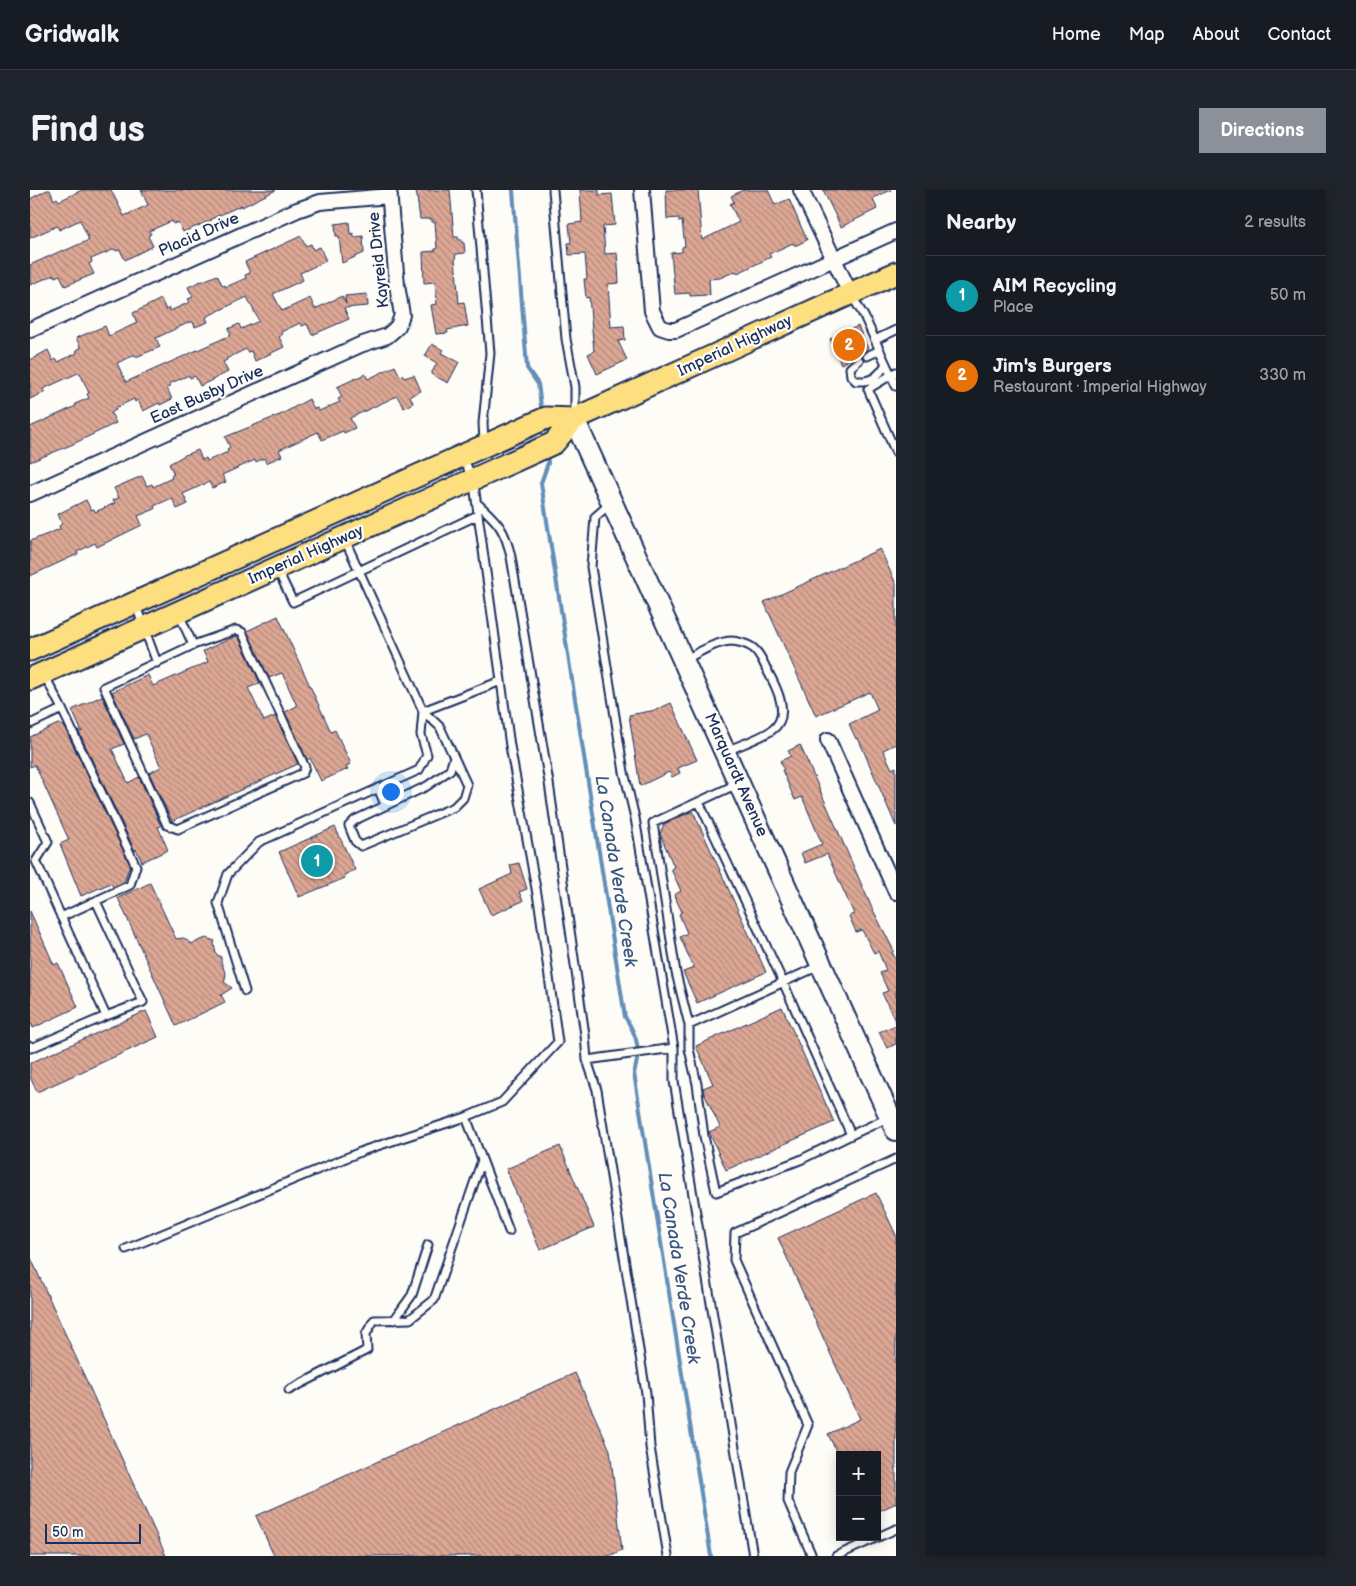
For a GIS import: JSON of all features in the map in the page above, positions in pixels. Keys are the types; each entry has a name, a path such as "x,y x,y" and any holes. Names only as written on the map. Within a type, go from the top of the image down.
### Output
{"main road":[{"name":"Imperial Highway","path":"37,676 554,443 570,422 896,273"},
{"name":"Imperial Highway","path":"30,650 546,418 570,422"}],"street":[{"path":"642,190 652,311 660,327 669,330 676,330 896,231"},
{"path":"801,190 850,293"},
{"name":"Kayreid Drive","path":"389,193 402,315 398,326"},
{"name":"Placid Drive","path":"30,330 297,210 320,202 389,193"},
{"name":"East Busby Drive","path":"30,494 360,345 386,336 398,326"},
{"name":"Marquardt Avenue","path":"570,422 612,501 893,1124"},
{"path":"828,740 896,892"}],"lane":[{"path":"476,190 490,353 483,423 491,442"},
{"path":"553,190 566,339 575,387 570,422"},
{"path":"850,293 864,316 886,364 893,373 896,386"},
{"path":"875,340 896,330"},
{"path":"867,356 880,350"},
{"path":"859,360 850,368 851,376 856,381 866,382 879,375 886,364"},
{"path":"893,373 868,389 896,453"},
{"path":"126,1249 365,1150 466,1117 502,1102 558,1042 539,905 510,746 473,479 462,455"},
{"path":"612,501 595,516 591,567 624,772 635,818 674,1048 674,1081 753,1556"},
{"path":"476,502 499,524 507,538 511,557 549,783 585,1034 587,1060 597,1090 637,1334 646,1393 650,1447 668,1556"},
{"path":"276,568 293,602 478,515"},
{"path":"344,538 423,711 440,726 467,785 463,798 454,807 361,846 356,841 349,826 355,820 427,786 450,770 454,757"},
{"path":"135,603 157,663"},
{"path":"179,612 193,645"},
{"path":"236,630 242,632 305,767 303,773 178,829 167,825 104,687 157,663 193,645 236,630"},
{"path":"684,660 724,642 742,643 752,647 760,656 779,694 781,704 780,720 773,730 725,751"},
{"path":"37,676 62,709 136,866 130,885 61,917"},
{"path":"423,711 501,681"},
{"path":"30,724 62,709"},
{"path":"245,991 218,902 228,874 259,842 418,770 428,755 421,735 423,711"},
{"path":"739,783 653,823 676,973 690,1025 689,1049 716,1192 800,1160 851,1136 893,1124"},
{"path":"378,788 385,805"},
{"path":"699,802 783,982 851,1136"},
{"path":"30,803 48,842 36,861 106,1016"},
{"path":"30,856 42,850"},
{"path":"30,1046 31,1048 143,1002 96,901"},
{"path":"690,1025 822,965"},
{"path":"587,1060 674,1048"},
{"path":"466,1117 509,1231"},
{"path":"812,1556 788,1501 789,1472 808,1425 734,1260 735,1233 896,1159"},
{"path":"289,1390 367,1350 366,1334 374,1320 410,1319 434,1300 482,1160"},
{"path":"394,1320 412,1295 428,1245"},
{"path":"836,1556 896,1529"}],"building":[{"path":"50,190 54,200 57,198 59,201 82,190 111,190 124,216 148,205 141,190 276,190 183,232 178,222 173,224 172,221 149,231 151,234 148,236 153,246 125,260 120,250 116,251 115,249 91,259 92,262 89,264 94,274 65,286 60,275 55,277 54,275 30,285 30,265 89,240 80,220 59,230 57,226 30,238 30,199"},
{"path":"416,190 450,190 454,237 458,237 464,243 465,253 456,254 455,259 459,303 464,302 468,326 447,330 448,333 436,334 431,305 437,304 435,282 424,283 423,252 435,251 437,249 435,222 432,222 432,219 420,219"},
{"path":"580,190 599,190 599,195 612,194 615,225 603,226 605,254 617,253 618,265 619,283 608,284 611,327 624,326 625,340 618,341 627,360 597,374 588,354 594,351 589,297 586,298 584,279 587,279 585,254 569,255 568,243 571,243 569,224 582,222"},
{"path":"666,190 698,190 702,240 739,222 730,204 734,202 731,196 743,190 768,190 775,205 789,199 807,240 797,245 793,243 769,254 771,257 740,272 737,273 736,271 720,278 709,279 710,295 690,296 690,293 675,294 671,253 682,252 682,247 685,246 682,221 679,222 679,218 667,219"},
{"path":"823,190 891,190 873,198 877,209 841,227"},
{"path":"349,222 350,234 353,233 354,237 363,236 364,253 342,263 339,236 336,236 335,224"},
{"path":"301,236 306,246 311,244 313,250 320,247 326,261 300,273 303,280 273,294 282,311 310,298 315,309 342,296 346,304 345,296 367,294 368,306 344,308 349,319 312,335 307,324 302,326 300,323 281,332 282,335 279,337 284,347 255,361 251,351 248,352 246,349 223,362 228,372 200,386 195,376 190,378 189,375 169,384 170,387 167,388 172,399 160,405 159,403 143,411 138,400 135,402 134,399 115,408 116,410 111,413 116,423 30,462 30,427 76,406 75,404 89,398 87,394 89,393 80,373 78,373 43,389 45,392 30,399 30,360 48,350 53,361 56,359 58,362 77,353 76,350 81,348 76,338 105,326 109,336 137,323 133,313 161,299 166,310 169,308 170,311 190,302 188,299 193,297 188,287 201,281 217,275 223,286 225,285 226,287 246,278 245,275 250,273 245,262","holes":["247,297 259,321 241,329 239,324 228,329 231,335 126,382 117,363 160,347 156,338 190,322 193,322 195,327 208,322 206,317"]},
{"path":"858,326 868,349 862,356 857,355 841,364 830,339"},
{"path":"432,344 443,350 441,353 459,362 448,383 431,374 437,363 425,356"},
{"path":"395,366 400,376 403,375 404,378 414,375 421,391 410,396 413,403 404,408 397,396 350,418 355,428 344,433 343,431 322,440 318,432 279,450 282,456 266,463 264,458 256,462 255,460 222,475 226,482 212,488 209,482 183,494 188,504 177,509 172,498 154,506 155,509 138,516 142,525 97,547 95,543 77,552 78,554 30,576 30,541 60,529 59,526 62,524 58,514 86,500 91,510 94,509 95,512 115,503 113,500 119,498 114,488 142,476 147,486 152,484 153,487 172,478 171,475 174,474 169,464 185,455 198,450 202,460 206,458 207,461 228,452 227,449 230,447 225,437 282,414 309,399 314,409 317,408 319,411 340,402 338,399 342,397 337,387 365,374 368,379"},
{"path":"880,549 896,584 896,744 883,750 892,769 896,767 896,826 858,738 856,739 849,724 878,710 870,692 816,716 764,602"},
{"path":"278,616 331,732 335,730 351,764 346,766 348,769 321,781 310,758 307,760 285,712 297,706 282,673 269,678 247,631"},
{"path":"238,636 260,683 248,688 264,721 275,716 298,764 172,821 149,773 161,767 146,734 134,739 112,692 148,675 153,686 208,662 203,651"},
{"path":"102,696 124,744 112,749 128,783 139,777 161,826 158,827 168,850 142,862 78,730 82,732 72,710"},
{"path":"671,703 697,760 678,768 680,773 672,777 669,772 640,786 629,715 656,710"},
{"path":"58,724 64,726 130,865 124,882 113,887 111,883 81,896 60,844 69,840 35,765 30,767 30,737"},
{"path":"800,745 871,906 894,951 892,952 896,960 896,1023 882,993 888,991 880,973 886,970 878,951 874,953 862,930 856,932 849,916 854,914 827,854 805,863 801,853 822,844 802,797 795,800 780,761 791,756 788,751"},
{"path":"693,811 766,972 697,1003 683,972 694,968 680,937 687,933 679,914 682,912 674,895 681,891 671,869 674,867 660,834 664,824"},
{"path":"335,827 355,870 344,875 345,878 299,897 279,852"},
{"path":"519,863 527,889 519,892 523,901 491,915 479,889 512,874 510,865"},
{"path":"150,883 176,939 184,938 191,944 206,938 215,941 216,954 221,957 226,975 224,982 232,988 221,995 225,1002 176,1026 118,898"},
{"path":"30,911 54,965 58,963 78,1007 33,1028 30,1021"},
{"path":"782,1007 834,1122 726,1170 709,1132 720,1127 703,1091 703,1088 713,1084 696,1046"},
{"path":"146,1011 158,1037 37,1092 30,1077 30,1063"},
{"path":"896,1025 896,1044 887,1048 879,1032"},
{"path":"560,1146 594,1227 540,1250 506,1169"},
{"path":"876,1193 896,1235 896,1503 881,1510 881,1451 836,1451 828,1434 860,1419 778,1238"},
{"path":"30,1256 166,1556 30,1556"},
{"path":"575,1373 610,1450 622,1550 609,1556 274,1556 256,1516"}],"waterway":[{"name":"La Canada Verde Creek","path":"513,190 527,368 538,384 542,414"},
{"name":"La Canada Verde Creek","path":"547,453 548,463 541,483 625,1017 633,1031 638,1050 634,1073 711,1556"}],"place":[{"name":"Jim's Burgers","path":"849,345"},
{"name":"AIM Recycling","path":"317,861"}]}
